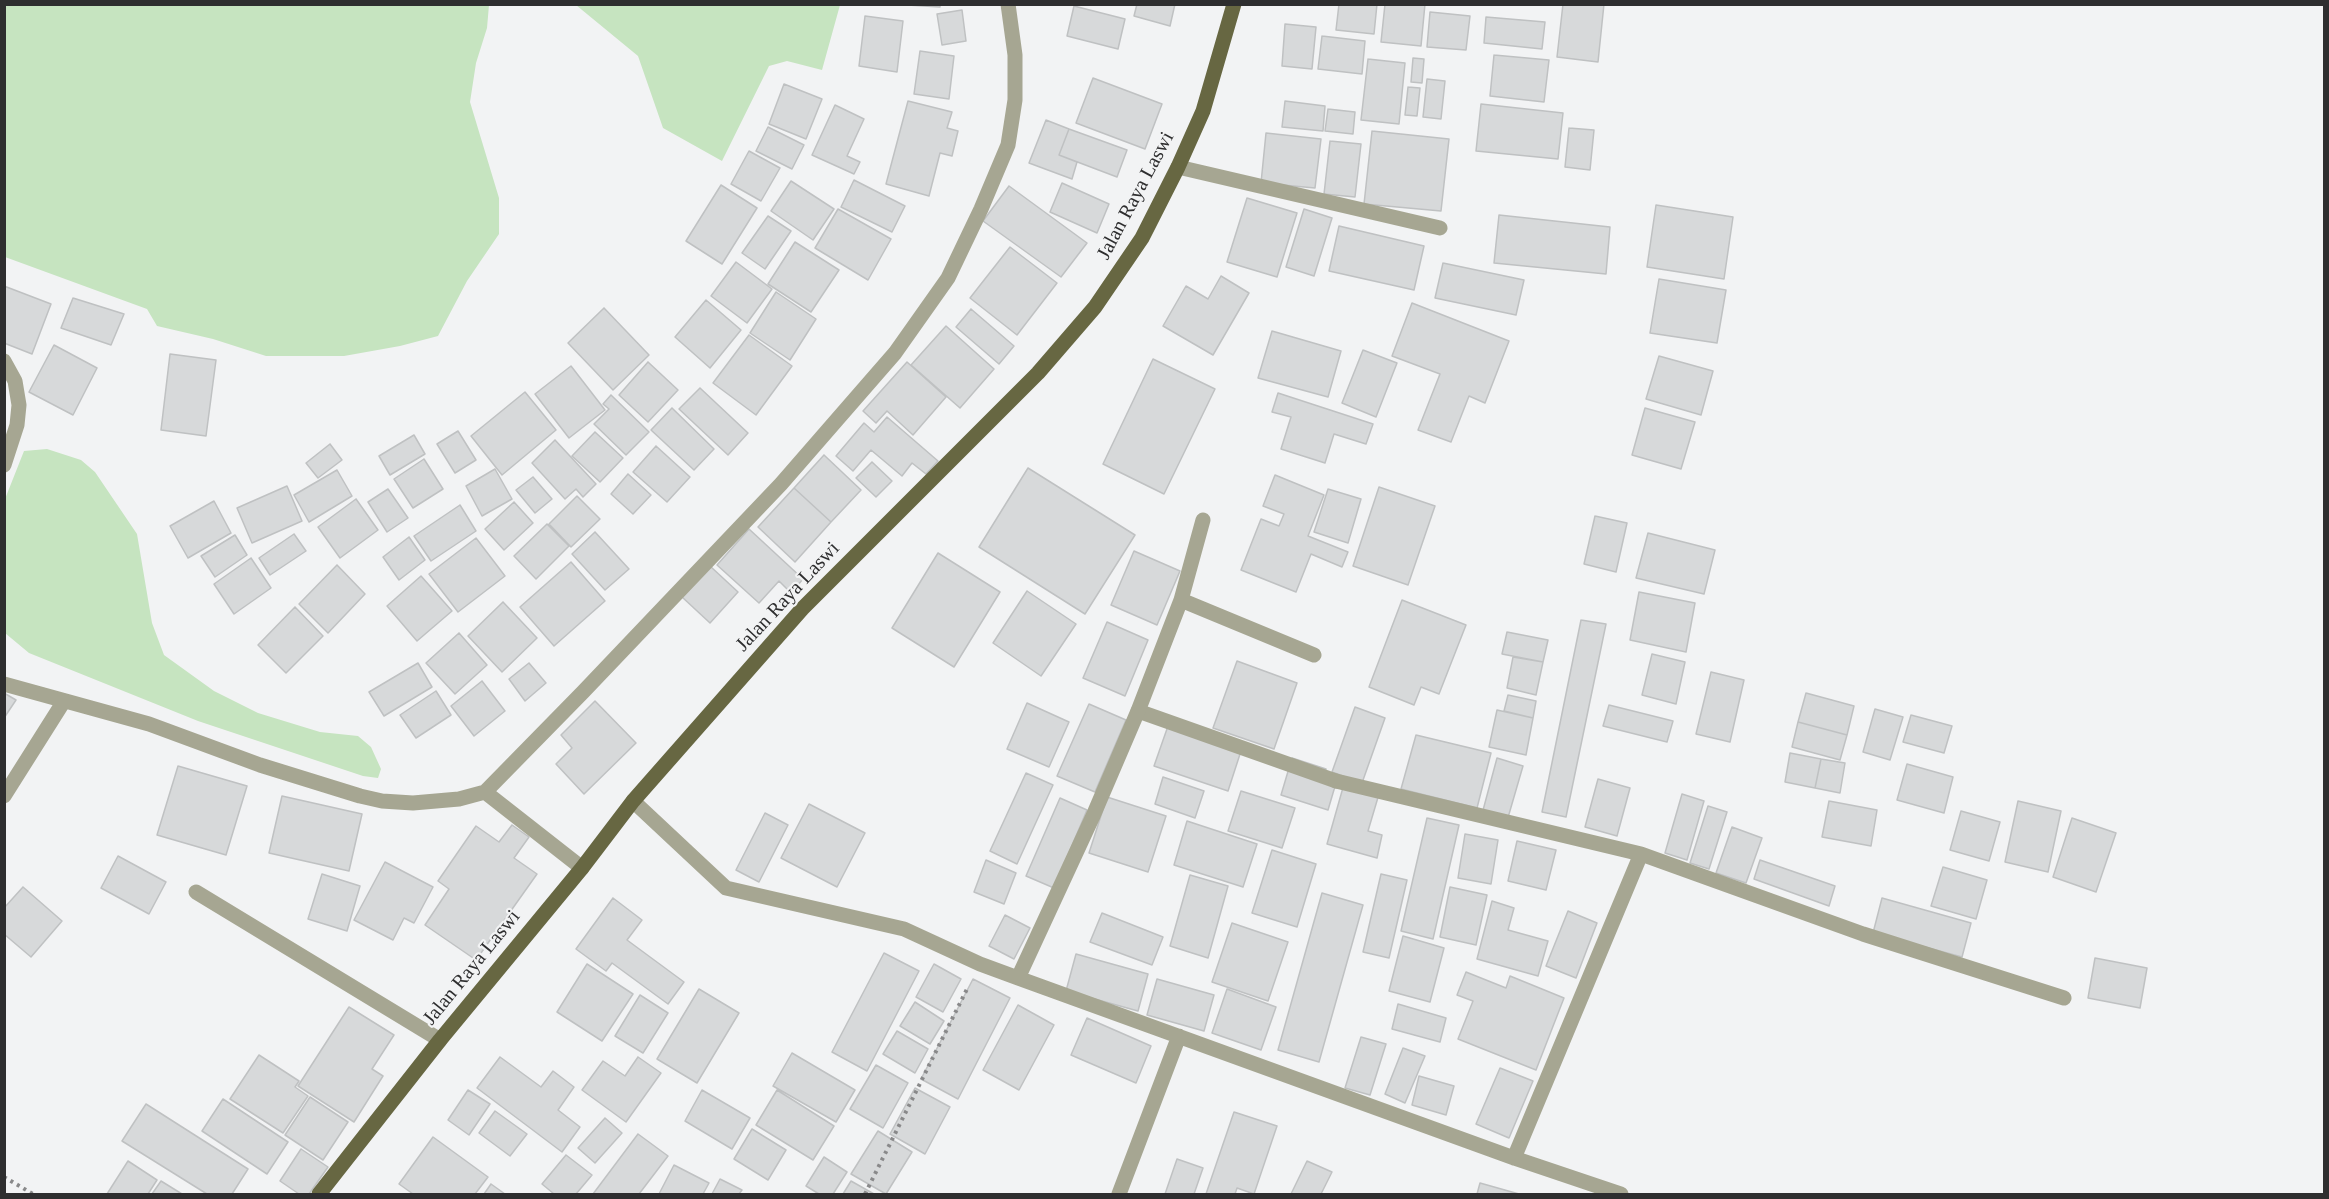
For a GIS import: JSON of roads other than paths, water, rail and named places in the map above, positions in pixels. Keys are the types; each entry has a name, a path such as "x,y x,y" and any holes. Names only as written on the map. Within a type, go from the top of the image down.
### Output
{"main road":[{"name":"Jalan Raya Laswi","path":"319,1194 440,1040 582,868 633,801 802,609 1038,373 1095,307 1142,238 1178,166 1203,111 1234,4"}],"street":[{"path":"4,684 149,724 260,765 382,801 434,802 459,799 485,792 781,484 895,352 948,278 1008,145 1015,100 1016,55 1008,4"},
{"path":"1178,166 1440,228"},
{"path":"4,361 15,381 19,405 17,425 4,465"},
{"path":"1018,978 1093,816 1138,711 1181,600 1203,520"},
{"path":"1181,600 1314,655"},
{"path":"4,796 64,701"},
{"path":"1138,711 1336,781 1641,854 1863,934 2064,998"},
{"path":"485,792 582,868"},
{"path":"633,801 726,888 904,929 980,964 1614,1193"},
{"path":"1514,1158 1641,854"},
{"path":"196,892 440,1040"},
{"path":"1119,1194 1179,1036"}]}
